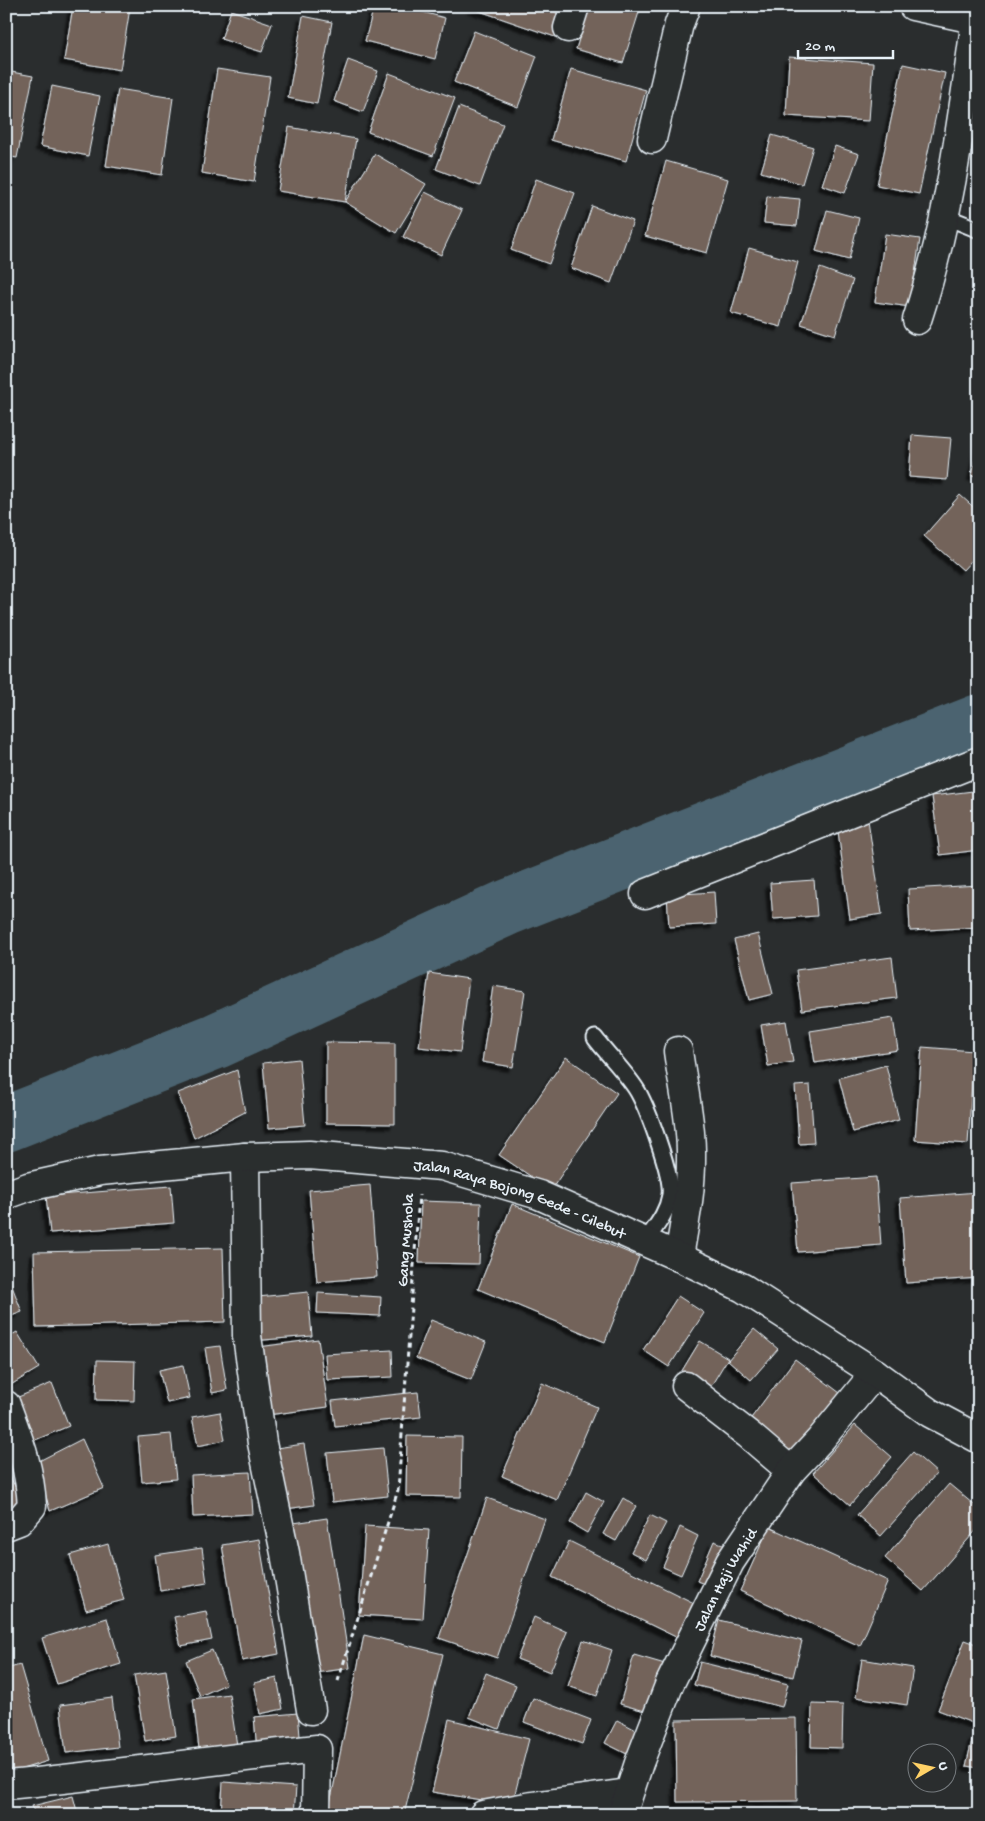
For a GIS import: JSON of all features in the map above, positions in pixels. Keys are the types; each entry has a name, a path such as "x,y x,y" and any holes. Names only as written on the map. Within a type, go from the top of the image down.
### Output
{"street":[{"path":"652,139 674,45 686,6"},
{"path":"913,6 978,19 952,178 917,320"},
{"path":"645,894 979,761"},
{"path":"678,1051 690,1136 691,1160 690,1196 679,1257"},
{"name":"Jalan Raya Bojong Gede - Cilebut","path":"6,1195 28,1187 100,1171 245,1157 309,1155 442,1166 539,1195 679,1257 743,1288 875,1373 930,1413 979,1439"},
{"path":"245,1157 247,1336 262,1443 285,1553 311,1710"},
{"name":"Jalan Haji Wahid","path":"625,1804 670,1683 730,1562 791,1471 820,1440 875,1373"},
{"path":"686,1386 749,1435 791,1471"},
{"path":"6,1405 22,1446 31,1482 32,1506 19,1520 6,1526"},
{"path":"6,1785 91,1777 182,1764 317,1749 316,1815"},
{"path":"484,1815 532,1806 625,1804"}],"lane":[{"path":"944,216 979,230"},
{"path":"595,1038 638,1092 666,1167 670,1193 666,1212 645,1242"}],"path":[{"name":"Gang Mushola","path":"337,1684 398,1490 421,1164"}],"building":[{"path":"73,6 117,6 130,8 120,70 64,60"},
{"path":"374,6 400,6 445,18 435,59 365,41"},
{"path":"472,6 539,6 567,16 558,38 471,8"},
{"path":"589,6 641,6 623,63 576,49"},
{"path":"231,10 272,24 262,52 221,39"},
{"path":"303,16 332,22 317,104 288,98"},
{"path":"474,31 537,56 518,107 454,82"},
{"path":"789,57 873,63 869,121 786,116"},
{"path":"348,60 378,71 363,112 334,101"},
{"path":"903,64 945,73 919,194 877,185"},
{"path":"217,69 270,77 254,182 202,173"},
{"path":"571,69 646,90 626,161 551,140"},
{"path":"6,71 33,76 17,158 6,156"},
{"path":"389,73 455,98 433,156 368,132"},
{"path":"52,86 100,96 88,156 40,146"},
{"path":"118,89 173,98 162,175 106,166"},
{"path":"459,107 503,124 480,186 436,169"},
{"path":"289,127 356,139 345,202 278,191"},
{"path":"772,135 813,147 802,184 761,172"},
{"path":"835,146 859,154 845,193 822,185"},
{"path":"375,154 426,184 396,233 345,202"},
{"path":"666,161 728,179 707,253 645,236"},
{"path":"536,179 575,193 549,264 511,250"},
{"path":"425,192 462,210 441,255 403,237"},
{"path":"767,196 800,199 797,226 764,223"},
{"path":"592,206 633,221 611,283 571,268"},
{"path":"827,210 859,218 849,260 816,251"},
{"path":"885,234 920,239 910,307 875,302"},
{"path":"749,248 798,262 781,327 731,313"},
{"path":"820,268 853,280 835,335 801,324"},
{"path":"912,435 951,438 947,480 909,477"},
{"path":"979,443 979,478 972,476"},
{"path":"960,495 979,512 979,552 963,570 924,536"},
{"path":"973,791 979,833 979,850 940,855 932,796"},
{"path":"868,820 882,914 850,919 837,824"},
{"path":"814,880 817,916 773,919 770,883"},
{"path":"979,885 979,927 910,931 908,889"},
{"path":"714,892 716,924 669,927 667,895"},
{"path":"758,934 773,994 749,1000 734,940"},
{"path":"892,957 897,998 802,1010 796,970"},
{"path":"429,973 469,979 460,1052 419,1047"},
{"path":"493,986 525,991 513,1067 482,1062"},
{"path":"893,1018 898,1050 815,1063 810,1031"},
{"path":"786,1021 793,1062 768,1066 761,1025"},
{"path":"326,1042 395,1043 395,1124 326,1123"},
{"path":"922,1047 974,1051 968,1144 915,1140"},
{"path":"566,1057 617,1093 551,1190 499,1155"},
{"path":"299,1059 305,1125 269,1128 263,1063"},
{"path":"886,1065 899,1120 853,1132 839,1078"},
{"path":"237,1070 245,1112 194,1138 178,1093"},
{"path":"810,1085 814,1143 799,1144 795,1086"},
{"path":"876,1177 881,1245 798,1252 792,1183"},
{"path":"370,1185 377,1277 317,1282 309,1190"},
{"path":"171,1186 174,1223 50,1233 46,1196"},
{"path":"978,1192 979,1278 906,1283 900,1198"},
{"path":"421,1201 481,1203 479,1264 419,1263"},
{"path":"512,1204 639,1257 605,1342 478,1289"},
{"path":"223,1248 225,1322 36,1327 34,1252"},
{"path":"10,1281 22,1312 6,1318 6,1283"},
{"path":"308,1292 312,1336 252,1341 248,1298"},
{"path":"318,1293 381,1297 380,1316 317,1313"},
{"path":"678,1296 704,1313 669,1367 643,1350"},
{"path":"431,1320 486,1342 471,1380 416,1358"},
{"path":"754,1329 778,1349 751,1380 728,1360"},
{"path":"17,1332 39,1368 9,1386 6,1381 6,1338"},
{"path":"318,1339 328,1407 260,1416 251,1348"},
{"path":"700,1341 728,1358 708,1391 680,1374"},
{"path":"220,1346 227,1390 212,1393 205,1348"},
{"path":"392,1350 393,1377 327,1380 325,1354"},
{"path":"795,1359 840,1393 791,1459 746,1425"},
{"path":"97,1360 135,1361 134,1401 96,1400"},
{"path":"183,1365 190,1398 167,1403 159,1370"},
{"path":"52,1383 69,1426 28,1443 11,1400"},
{"path":"542,1383 597,1407 557,1500 502,1476"},
{"path":"418,1392 421,1417 335,1426 332,1401"},
{"path":"220,1412 225,1440 198,1446 192,1417"},
{"path":"855,1425 892,1457 850,1505 813,1473"},
{"path":"171,1434 176,1479 142,1482 138,1437"},
{"path":"407,1436 462,1437 461,1497 406,1496"},
{"path":"82,1439 104,1488 50,1511 37,1462"},
{"path":"304,1444 314,1505 279,1510 269,1449"},
{"path":"383,1448 388,1496 332,1502 327,1453"},
{"path":"913,1452 937,1473 881,1536 857,1515"},
{"path":"6,1468 22,1501 6,1509"},
{"path":"250,1472 253,1514 193,1517 191,1475"},
{"path":"949,1484 979,1509 979,1527 923,1591 885,1558"},
{"path":"586,1492 604,1502 587,1533 570,1523"},
{"path":"487,1498 545,1519 497,1658 439,1638"},
{"path":"623,1498 636,1506 616,1541 603,1534"},
{"path":"650,1515 666,1523 646,1560 631,1552"},
{"path":"327,1518 350,1668 309,1674 287,1524"},
{"path":"365,1526 429,1530 423,1619 359,1615"},
{"path":"680,1527 698,1536 681,1575 663,1567"},
{"path":"769,1527 888,1581 860,1646 740,1591"},
{"path":"259,1539 279,1654 242,1661 222,1545"},
{"path":"569,1541 696,1604 680,1639 552,1577"},
{"path":"714,1541 731,1547 714,1588 697,1581"},
{"path":"108,1544 124,1600 86,1610 70,1555"},
{"path":"202,1548 207,1583 160,1591 155,1555"},
{"path":"206,1611 212,1640 181,1646 174,1617"},
{"path":"534,1617 567,1632 550,1672 517,1659"},
{"path":"107,1618 121,1664 57,1684 42,1638"},
{"path":"719,1620 802,1641 793,1677 710,1656"},
{"path":"364,1635 443,1654 404,1815 328,1814"},
{"path":"583,1640 612,1650 597,1696 568,1686"},
{"path":"965,1640 979,1645 978,1725 938,1710"},
{"path":"212,1650 226,1684 200,1696 186,1661"},
{"path":"634,1655 665,1664 652,1713 620,1704"},
{"path":"862,1659 913,1668 907,1705 856,1697"},
{"path":"700,1662 788,1684 782,1707 694,1685"},
{"path":"20,1665 48,1761 6,1774 6,1669"},
{"path":"166,1670 176,1736 145,1741 134,1675"},
{"path":"486,1673 516,1685 499,1729 469,1717"},
{"path":"277,1678 283,1709 260,1714 254,1683"},
{"path":"229,1694 238,1752 200,1757 193,1699"},
{"path":"112,1698 118,1747 66,1753 60,1705"},
{"path":"533,1698 591,1720 582,1744 524,1722"},
{"path":"812,1704 843,1705 842,1748 811,1747"},
{"path":"298,1713 301,1747 257,1750 254,1717"},
{"path":"796,1718 797,1801 677,1802 676,1720"},
{"path":"449,1719 529,1739 512,1805 432,1792"},
{"path":"617,1720 642,1733 631,1756 605,1743"},
{"path":"973,1736 979,1737 979,1768 966,1766"},
{"path":"223,1782 296,1787 294,1815 221,1815"},
{"path":"73,1796 78,1815 35,1815 32,1806"}],"waterway":[{"path":"6,1124 216,1041 506,908 979,722"}]}
